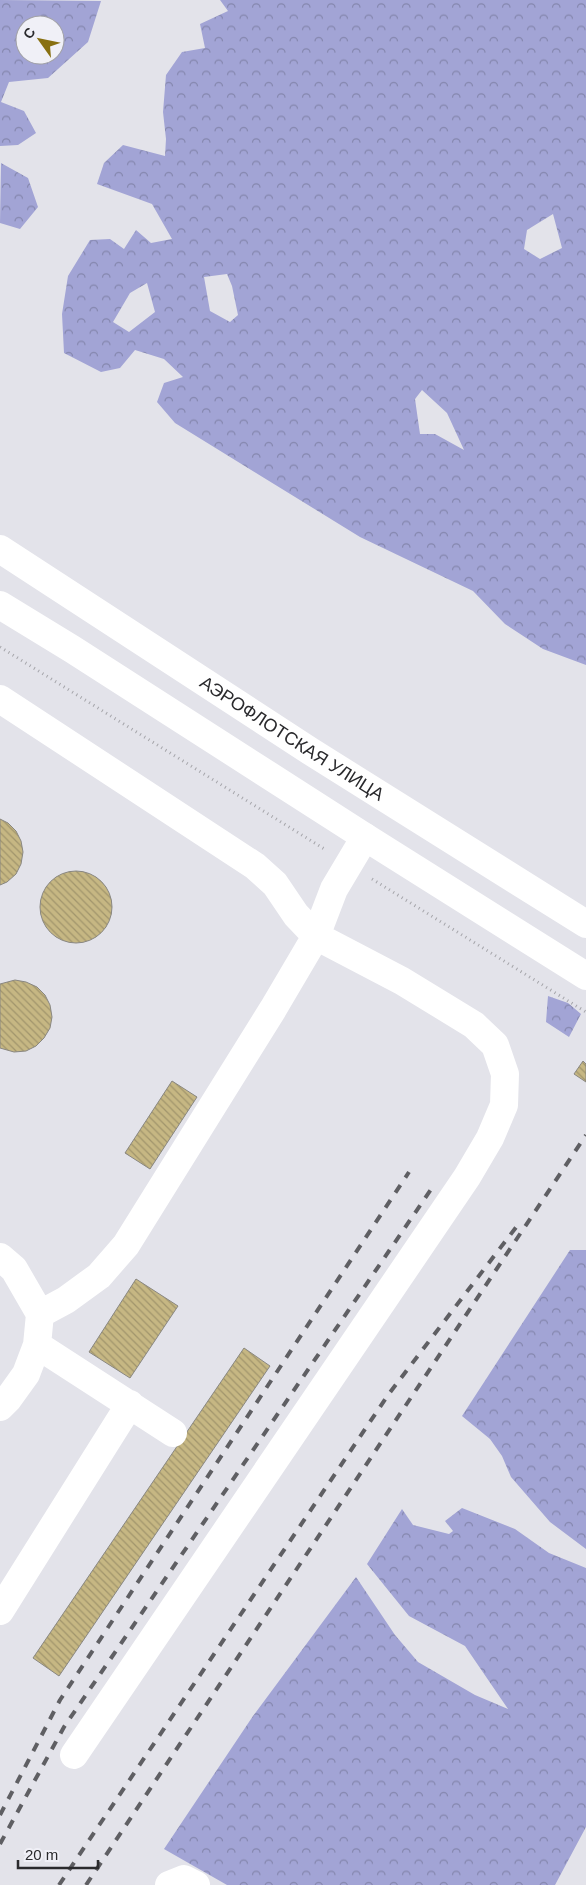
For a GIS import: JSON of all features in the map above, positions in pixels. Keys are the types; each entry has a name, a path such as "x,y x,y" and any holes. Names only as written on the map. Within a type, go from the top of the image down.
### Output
{"main road":[{"name":"АЭРОФЛОТСКАЯ УЛИЦА","path":"0,549 310,751 586,924"},
{"path":"0,605 586,976"},
{"path":"0,699 255,866 276,884 296,915 316,936 402,981 474,1025 495,1045 505,1074 504,1105 490,1138 463,1184 74,1755"},
{"path":"40,1314 66,1300 99,1276 126,1245 273,1009 316,936 334,889 365,837"},
{"path":"0,1257 14,1269 40,1314 38,1345 26,1374 0,1407"},
{"path":"38,1345 174,1433"},
{"path":"0,1611 130,1404"},
{"path":"169,1885 184,1879 196,1885"}],"path":[{"path":"0,647 586,1012"}],"green space":[{"path":"0,0 101,1 88,42 65,63 65,15 15,15 15,65 62,65 48,78 9,82 1,102 24,111 36,133 18,145 0,146"},
{"path":"220,0 586,0 586,665 543,649 505,624 473,591 360,537 175,423 157,402 164,383 183,377 164,359 135,350 120,368 101,372 64,353 62,314 68,276 90,240 110,239 124,249 136,230 151,243 172,239 152,204 97,184 104,163 123,145 165,156 166,139 163,112 166,75 182,52 205,48 200,24 228,11","holes":["553,214 562,248 540,259 524,249 527,230","227,274 232,286 238,315 230,322 210,311 204,277","147,283 155,312 129,332 113,322 130,293","422,390 447,413 464,450 435,434 420,434 415,399"]},
{"path":"1,163 28,178 38,207 20,229 0,223"},
{"path":"548,996 568,1003 581,1014 569,1037 546,1022"},
{"path":"570,1250 586,1250 586,1549 550,1522 511,1477 502,1456 490,1439 462,1416"},
{"path":"462,1508 515,1529 549,1553 586,1568 586,1827 555,1885 227,1885 164,1849 253,1716 356,1577 395,1635 418,1662 475,1695 508,1709 465,1646 409,1616 367,1564 402,1509 413,1525 449,1534 453,1531 445,1521"}],"building":[{"path":"0,819 8,823 16,831 21,841 23,852 21,864 16,874 0,885"},
{"path":"76,871 96,877 106,887 112,907 106,927 96,937 76,943 56,937 46,927 40,907 46,887 56,877"},
{"path":"15,980 37,987 45,995 50,1005 52,1017 50,1028 36,1046 26,1051 14,1052 0,1048 0,984"},
{"path":"583,1061 586,1064 586,1082 574,1074"},
{"path":"172,1081 197,1097 150,1169 125,1153"},
{"path":"136,1279 178,1306 130,1378 89,1352"},
{"path":"244,1348 270,1366 59,1676 33,1658"}],"railway":[{"path":"86,1885 586,1135"},
{"path":"0,1815 60,1700 409,1172"},
{"path":"0,1844 64,1727 432,1188"},
{"path":"59,1885 388,1395 517,1226"}]}
